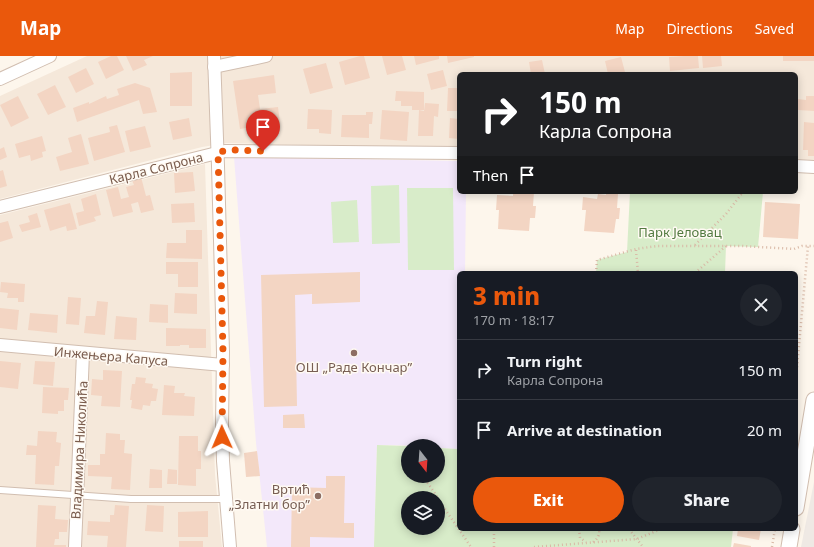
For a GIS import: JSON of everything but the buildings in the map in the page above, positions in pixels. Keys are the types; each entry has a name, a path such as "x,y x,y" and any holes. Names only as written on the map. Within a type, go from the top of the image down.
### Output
{"street":[{"path":"0,80 50,56"},
{"path":"230,547 222,425 223,365 218,152 214,62 266,56"},
{"name":"Карла Сопрона","path":"0,207 218,152 233,150 457,153"},
{"path":"798,166 814,167"},
{"name":"Инжењера Капуса","path":"0,345 223,365"},
{"name":"Владимира Николића","path":"75,547 83,353"},
{"path":"798,496 813,407"},
{"path":"789,547 792,531"}],"lane":[{"path":"0,490 159,500 226,499"}],"path":[{"path":"694,246 726,214 742,194"},
{"path":"596,271 597,260 636,249 657,246 726,246 794,249 802,246 814,246"},
{"path":"697,271 726,246"},
{"path":"798,357 808,246"},
{"path":"636,249 638,271"},
{"path":"445,508 457,526"},
{"path":"460,531 471,547"},
{"path":"494,531 494,547"},
{"path":"579,531 580,538 589,543"},
{"path":"589,543 597,538 599,531"},
{"path":"630,531 643,547"},
{"path":"534,547 637,540 657,531"},
{"path":"772,547 775,531"}],"shaded area":[{"path":"87,56 814,56 814,161 798,161 798,72 457,72 457,149 227,143 202,147 0,199 0,96"},
{"name":"ОШ „Раде Кончар”","path":"234,157 457,161 457,194 466,194 465,271 457,271 457,449 445,448 445,439 401,439 401,445 377,445 374,547 267,547 256,443"},
{"path":"205,164 215,474 222,547 0,547 0,215"},
{"path":"814,482 814,547 801,547"}],"green space":[{"path":"399,185 400,243 372,244 371,186"},
{"path":"407,188 453,188 454,270 408,270"},
{"name":"Парк Јеловац","path":"630,194 763,194 758,247 726,246 725,271 596,271 597,260 627,252"},
{"path":"357,200 359,242 333,243 331,202"},
{"path":"377,445 401,446 401,483 445,483 445,448 457,449 457,531 733,531 731,547 374,547"}],"place":[{"name":"ОШ „Раде Кончар”","path":"354,353"},
{"name":"Вртић „Златни бор”","path":"318,496"}],"route":[{"path":"222,437 223,352 218,152 233,150 263,151"}]}
